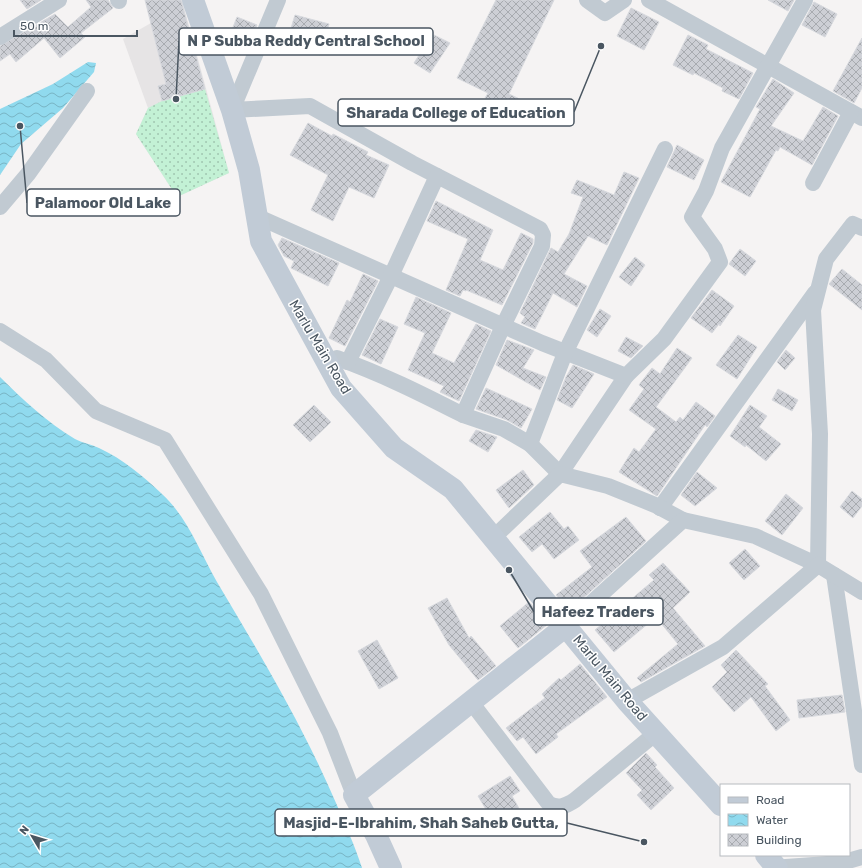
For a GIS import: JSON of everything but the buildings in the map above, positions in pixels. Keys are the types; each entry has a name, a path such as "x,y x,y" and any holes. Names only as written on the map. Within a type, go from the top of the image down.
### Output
{"street":[{"path":"0,38 40,5 59,0"},
{"name":"Marlu Main Road","path":"193,0 232,110 249,170 261,241 341,388 394,448 453,490 627,701 720,804"},
{"path":"278,0 232,110 310,106 437,176 540,228 543,235 542,246 503,326 463,415"},
{"path":"587,0 605,13 624,0"},
{"path":"648,0 856,115 813,183"},
{"path":"494,538 560,474 626,376 664,340 720,262 715,250 692,217 706,191 722,148 805,0"},
{"path":"0,207 28,174 87,91"},
{"path":"530,444 565,353 665,149"},
{"path":"348,362 391,276 437,176"},
{"path":"256,216 565,353 626,376"},
{"path":"627,701 723,648 818,565 820,434 814,310 826,259 853,224 862,228"},
{"path":"660,508 820,287"},
{"path":"0,331 46,360 96,412 165,440 261,594 330,733 354,795 376,835 391,868"},
{"path":"321,353 406,385 463,415 504,429 530,444 560,474 608,486 660,508 683,520 755,536 818,565 862,592"},
{"path":"354,795 566,626 683,520"},
{"path":"834,575 862,764"},
{"path":"471,702 549,804 556,808 566,806 575,800 656,733"},
{"path":"773,864 841,863 862,857"}],"shaded area":[{"path":"145,0 182,0 229,173 177,197 136,134 148,108 123,39 151,23"}],"green space":[{"path":"205,89 229,173 177,197 136,134 148,108 162,101"}],"water":[{"path":"88,62 96,63 94,72 63,108 21,144 0,175 0,109 53,84"},
{"path":"0,377 17,394 55,425 78,440 108,452 116,457 148,481 171,503 193,536 217,582 265,663 310,746 336,803 362,868 0,868"}],"place":[{"name":"Sharada College of Education","path":"601,46"},
{"name":"N P Subba Reddy Central School","path":"176,99"},
{"name":"Palamoor Old Lake","path":"20,126"},
{"name":"Hafeez Traders","path":"509,570"},
{"name":"Masjid-E-Ibrahim, Shah Saheb Gutta,","path":"644,842"}]}
